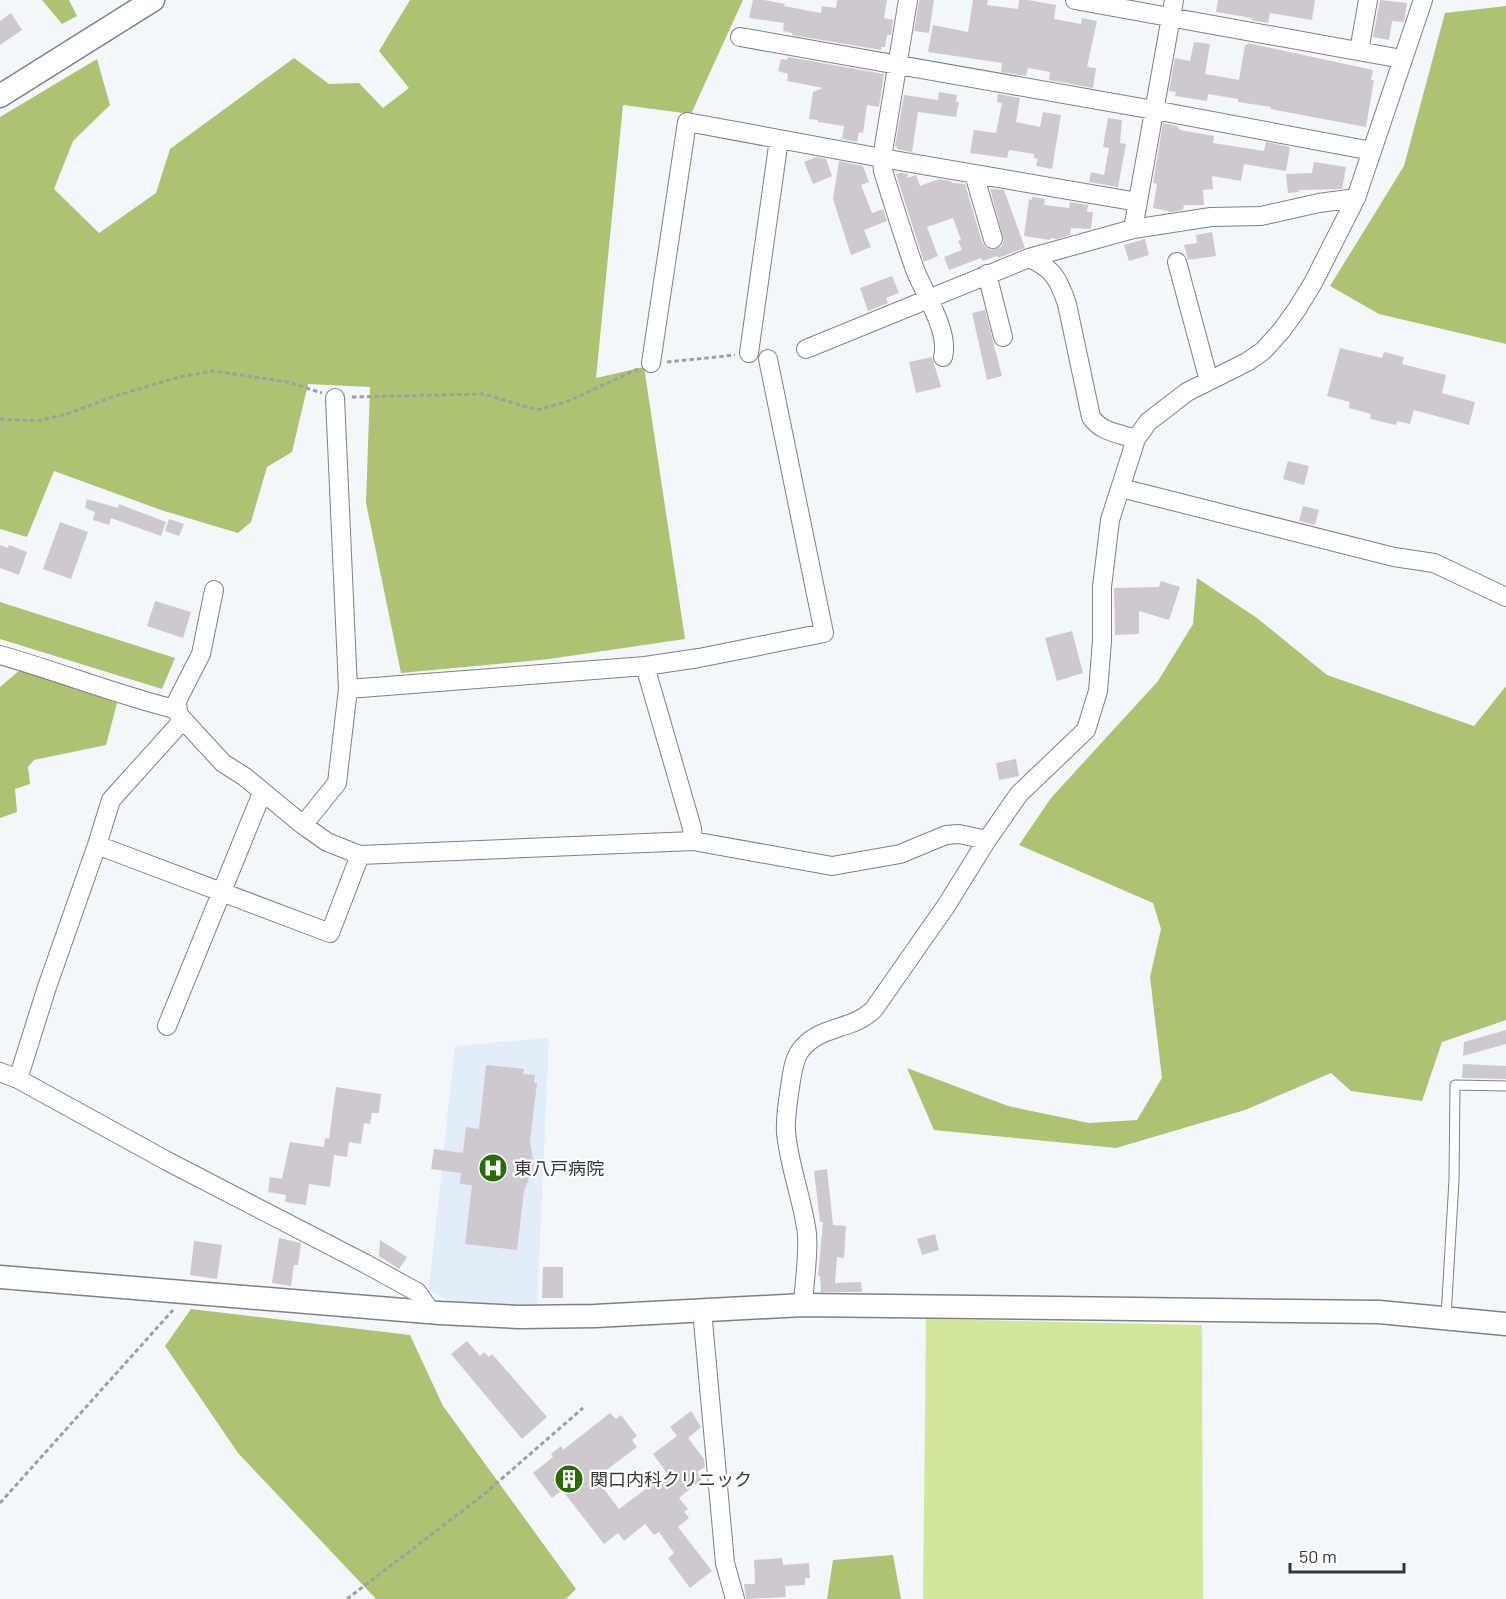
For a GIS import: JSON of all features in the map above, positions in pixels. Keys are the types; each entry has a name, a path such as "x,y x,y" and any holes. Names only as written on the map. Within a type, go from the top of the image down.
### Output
{"street":[{"path":"0,96 153,0"},
{"path":"908,0 882,158 883,171 914,269 930,298 945,344 943,357"},
{"path":"1075,0 1173,9 1402,59"},
{"path":"1359,51 1368,0"},
{"path":"803,1305 807,1229 794,1177 786,1131 793,1067 799,1052 812,1038 856,1023 874,1009 946,906 1019,794 1086,730 1098,691 1105,552 1110,520 1136,439 1148,422 1168,405 1187,392 1247,362 1263,351 1282,330 1313,283 1356,198 1423,0"},
{"path":"1133,229 1173,9"},
{"path":"740,38 1154,110 1372,151"},
{"path":"651,363 687,122 1138,202"},
{"path":"749,353 778,139"},
{"path":"974,174 993,239"},
{"path":"806,349 1029,258 1133,229 1211,217 1261,216 1319,202 1356,198"},
{"path":"1029,258 1049,269 1062,289 1091,417 1105,430 1136,439"},
{"path":"1176,262 1209,381"},
{"path":"987,274 1003,337"},
{"path":"348,689 645,666 699,658 824,633 768,359"},
{"path":"303,825 337,783 348,689 335,398"},
{"path":"1121,488 1394,557 1434,563 1506,597"},
{"path":"214,590 201,654 177,701 181,715 223,763 327,842 360,855 693,842 832,866 900,854 946,835 959,834 987,840"},
{"path":"0,656 50,670 181,715"},
{"path":"645,666 692,828 693,842"},
{"path":"18,1079 47,987 98,845 111,800 181,715"},
{"path":"167,1026 262,793"},
{"path":"98,845 330,933 360,855"},
{"path":"0,1072 18,1079 167,1161 417,1292 431,1312"},
{"path":"0,1277 431,1312 520,1317 595,1316 803,1305 1379,1312 1506,1324"},
{"path":"702,1310 725,1563 735,1599"}],"lane":[{"path":"1446,1317 1454,1180 1455,1084 1506,1086"}],"path":[{"path":"0,419 37,421 67,414 115,396 179,377 213,371 288,382 335,398 484,394 537,410 566,402 651,363 749,353"},
{"path":"0,1503 174,1308 178,1291"},
{"path":"347,1599 483,1495 583,1408"}],"shaded area":[{"name":"東八戸病院","path":"549,1038 537,1307 450,1302 429,1289 455,1046"}],"green space":[{"path":"42,0 69,0 77,16 62,24"},
{"path":"410,0 743,0 691,114 623,105 596,378 644,367 685,639 549,659 401,673 366,503 370,387 308,384 292,452 267,467 251,522 238,533 161,510 54,471 27,537 0,529 0,117 97,59 110,105 73,141 54,189 99,233 156,193 170,149 294,58 329,84 359,83 383,108 409,88 379,51"},
{"path":"1506,6 1506,344 1379,314 1330,286 1404,166 1445,13"},
{"path":"1197,578 1257,618 1327,675 1474,726 1506,686 1506,1020 1442,1042 1422,1101 1351,1091 1331,1073 1245,1110 1116,1148 934,1130 907,1068 1008,1106 1089,1123 1137,1120 1162,1078 1150,977 1161,929 1153,903 1019,845 1051,798 1158,681 1193,624"},
{"path":"0,602 175,658 162,689 0,639"},
{"path":"20,670 40,674 117,703 106,745 34,760 28,767 30,784 15,789 17,812 0,818 0,687"},
{"path":"191,1309 410,1335 443,1406 576,1589 566,1599 376,1599 238,1453 165,1346"},
{"path":"926,1319 1202,1325 1203,1599 923,1599"},
{"path":"893,1555 901,1599 827,1599 833,1560"}],"building":[{"path":"753,0 785,4 784,6 821,13 822,6 836,8 837,0 887,0 884,18 893,20 891,35 887,35 885,47 881,47 881,50 792,35 792,33 783,31 784,23 749,18"},
{"path":"919,0 934,0 929,33 914,31"},
{"path":"973,0 988,0 987,5 1018,9 1019,0 1028,0 1056,5 1054,19 1081,24 1082,18 1097,21 1087,67 1096,68 1093,88 1049,80 1050,72 1028,68 1026,76 1001,72 1002,63 928,52 933,25 968,32"},
{"path":"1218,0 1315,0 1312,20 1270,13 1268,23 1216,12"},
{"path":"1380,0 1407,3 1404,22 1392,21 1389,40 1373,37"},
{"path":"11,13 22,30 0,45 0,21"},
{"path":"1194,42 1210,44 1205,74 1239,80 1245,45 1248,43 1373,70 1371,80 1374,80 1366,127 1270,109 1271,107 1208,94 1207,101 1175,96 1176,92 1169,91 1175,58 1190,61"},
{"path":"788,57 884,74 879,107 867,105 863,133 859,132 857,142 842,139 844,126 809,119 813,92 823,88 787,81 788,74 778,71 781,59 787,60"},
{"path":"939,92 957,95 956,102 959,102 956,117 918,112 912,152 897,149 895,146 904,95 938,100"},
{"path":"998,94 1020,98 1016,122 1040,127 1043,112 1061,115 1052,169 1036,166 1038,159 1034,158 1034,154 1009,150 1007,158 970,153 974,130 996,133 1002,103 997,102"},
{"path":"1108,118 1122,120 1120,143 1126,144 1118,187 1089,182 1091,172 1104,175 1109,148 1103,147"},
{"path":"1163,123 1177,126 1180,130 1214,136 1213,143 1264,151 1266,142 1290,147 1286,171 1244,164 1241,181 1212,176 1213,189 1203,190 1204,205 1184,205 1183,210 1172,212 1153,208 1157,184 1153,183"},
{"path":"816,157 826,159 832,176 813,184 804,162"},
{"path":"839,161 863,166 869,182 861,185 872,213 883,209 887,221 864,230 871,247 851,255 833,199"},
{"path":"1314,162 1346,167 1342,189 1299,190 1299,192 1288,193 1286,174 1312,173"},
{"path":"896,174 908,174 907,178 916,175 920,186 939,179 965,184 982,242 991,250 1001,247 1004,241 990,189 1004,190 1025,248 998,258 997,256 983,261 981,258 949,270 944,257 962,250 953,218 927,227 938,256 924,262"},
{"path":"1032,197 1045,199 1044,205 1069,208 1070,202 1088,205 1087,212 1093,212 1091,229 1071,228 1070,235 1057,239 1050,238 1050,240 1024,236 1029,199 1032,200"},
{"path":"1212,232 1216,256 1188,260 1184,245 1197,243 1196,235"},
{"path":"1145,239 1149,255 1129,261 1124,245"},
{"path":"892,276 899,293 886,298 888,303 868,311 860,288"},
{"path":"985,310 1002,376 987,380 972,313"},
{"path":"1340,348 1382,358 1384,352 1404,357 1402,364 1446,375 1442,393 1475,402 1469,425 1414,410 1410,424 1397,421 1396,425 1370,419 1371,414 1349,408 1350,402 1327,396"},
{"path":"932,357 941,387 916,393 909,362"},
{"path":"1288,461 1309,466 1304,485 1283,479"},
{"path":"87,499 118,508 119,504 166,522 161,536 111,518 109,525 93,520 95,512 85,508"},
{"path":"1303,506 1319,510 1315,525 1299,521"},
{"path":"169,519 184,524 179,536 165,531"},
{"path":"60,522 88,532 71,579 43,569"},
{"path":"0,545 8,548 9,545 27,552 19,575 0,568"},
{"path":"1161,581 1180,587 1169,620 1139,611 1139,634 1115,635 1114,588 1159,587"},
{"path":"155,601 191,612 183,638 147,626"},
{"path":"1072,631 1083,673 1057,681 1045,638"},
{"path":"1016,759 1019,776 999,780 996,763"},
{"path":"1506,1030 1506,1044 1463,1056 1464,1042"},
{"path":"1463,1064 1506,1066 1506,1079 1462,1078"},
{"path":"486,1065 524,1069 523,1074 535,1075 534,1083 537,1083 530,1142 534,1166 524,1191 517,1250 465,1244 472,1185 460,1184 461,1173 431,1169 434,1149 463,1153 466,1127 479,1129"},
{"path":"336,1087 381,1094 379,1113 372,1113 370,1124 364,1123 361,1144 349,1142 347,1157 334,1155 330,1187 309,1184 306,1205 285,1202 286,1195 268,1192 270,1177 282,1179 290,1142 324,1147 325,1138 329,1139"},
{"path":"827,1169 833,1225 846,1226 844,1258 837,1257 835,1283 861,1282 862,1292 821,1292 820,1276 818,1276 823,1222 820,1222 814,1171"},
{"path":"935,1234 939,1250 922,1255 917,1239"},
{"path":"279,1238 301,1243 298,1265 294,1265 291,1286 272,1283"},
{"path":"380,1240 407,1257 399,1269 379,1256"},
{"path":"194,1241 222,1245 217,1279 190,1275"},
{"path":"543,1267 563,1267 563,1298 542,1298"},
{"path":"467,1341 480,1356 484,1352 489,1357 492,1354 547,1417 522,1439 451,1354"},
{"name":"関口内科クリニック","path":"691,1411 701,1427 688,1438 704,1459 705,1467 697,1472 702,1479 679,1498 688,1509 684,1512 689,1518 678,1527 712,1571 690,1588 668,1558 674,1553 659,1532 654,1535 645,1524 624,1541 618,1533 604,1544 562,1490 552,1498 533,1473 553,1457 551,1454 561,1446 563,1450 610,1413 616,1419 621,1415 637,1436 632,1440 637,1447 601,1474 603,1477 598,1481 619,1509 667,1473 653,1454 677,1436 670,1427"},
{"path":"782,1558 783,1565 809,1563 810,1578 805,1578 805,1585 785,1586 786,1597 746,1599 744,1584 755,1584 754,1560"}],"place":[{"name":"東八戸病院","path":"493,1168"},
{"name":"関口内科クリニック","path":"569,1479"}]}
